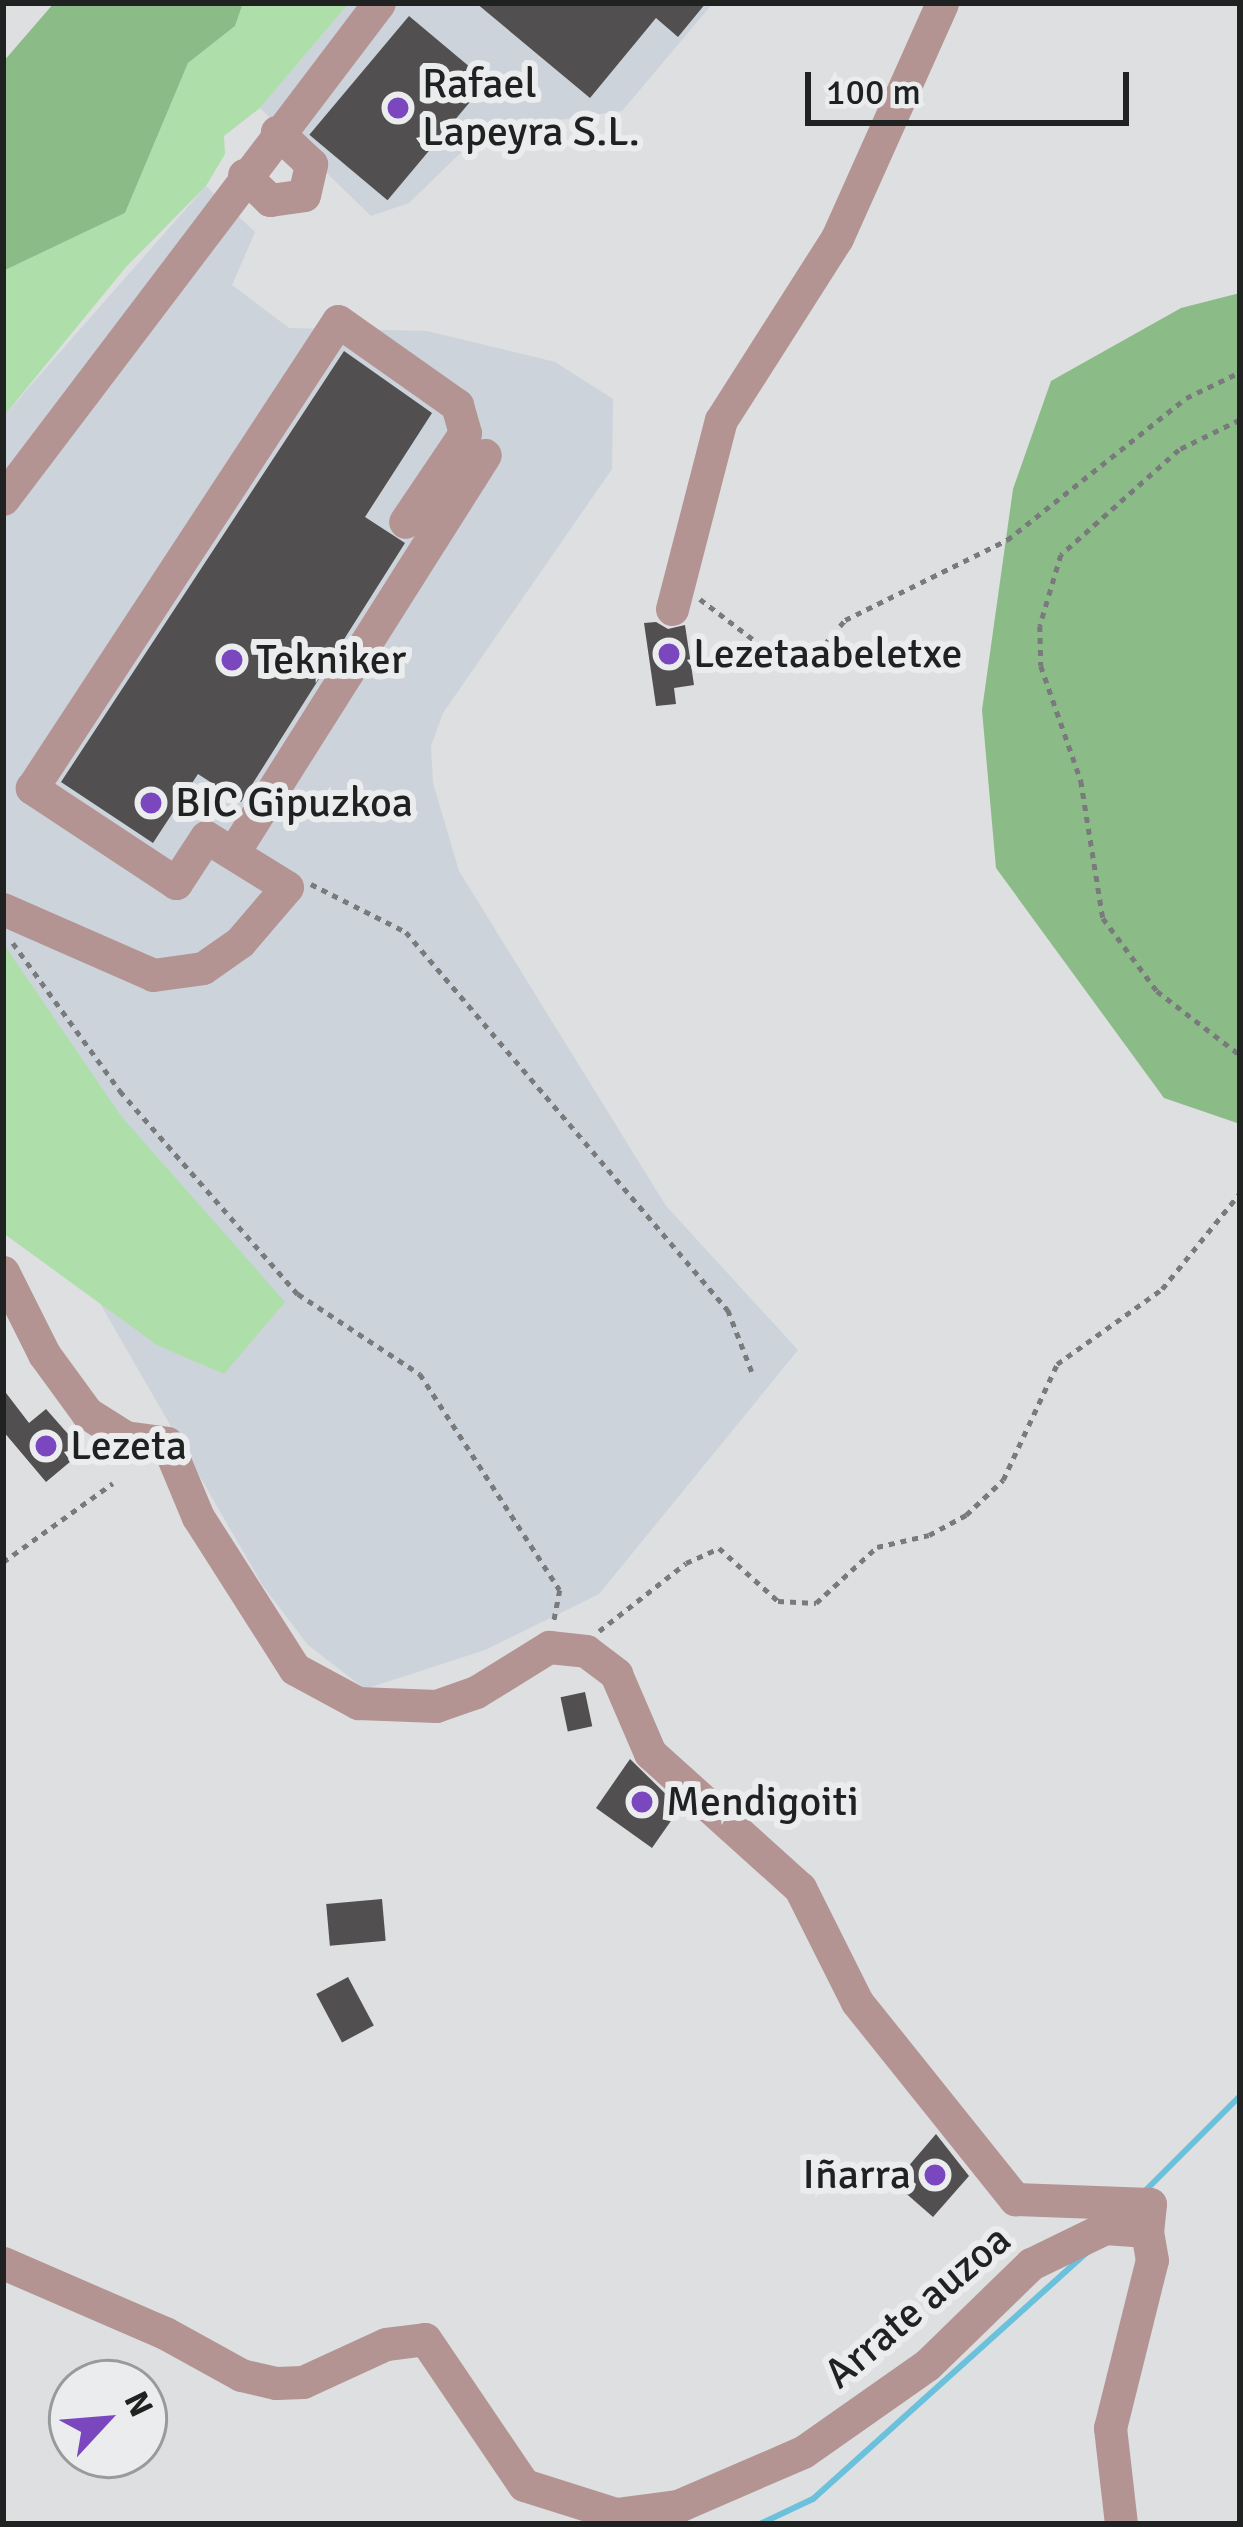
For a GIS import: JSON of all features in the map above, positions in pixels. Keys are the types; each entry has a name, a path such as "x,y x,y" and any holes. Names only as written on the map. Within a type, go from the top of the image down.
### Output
{"street":[{"path":"3,500 260,154 379,3"},
{"path":"674,596 721,420 837,238 942,3"},
{"path":"8,924 153,975 202,968 240,942 287,887 206,837 176,883 32,788 338,321 458,405 465,433 405,522"},
{"path":"233,854 485,455"},
{"path":"3,1272 44,1354 87,1413 125,1437 167,1443 198,1517 263,1623 310,1678 358,1703 436,1706 476,1692 549,1647 586,1652 616,1674 650,1753 800,1888 857,2002 1015,2200 1143,2212 1152,2260 1110,2428 1121,2524"},
{"name":"Arrate auzoa","path":"3,2263 165,2333 242,2375 276,2383 303,2382 386,2344 424,2338 524,2485 616,2514 695,2500 803,2452 928,2366 1031,2264 1143,2212"}],"path":[{"path":"674,596 790,668 809,663 844,620 1007,540 1186,398 1240,372"},
{"path":"1240,420 1179,450 1061,555 1040,626 1041,666 1081,781 1103,918 1157,991 1240,1055"},
{"path":"287,887 320,885 406,932 728,1310 752,1372"},
{"path":"8,924 120,1091 298,1294 420,1374 560,1590"},
{"path":"586,1652 619,1613 719,1548 778,1601 816,1603 877,1547 929,1535 966,1515 1003,1480 1057,1364 1162,1289 1240,1193"},
{"path":"3,1562 113,1484"}],"shaded area":[{"path":"349,3 713,3 622,111 484,130 409,203 371,216 260,108"},
{"path":"206,186 255,232 232,285 289,328 427,331 555,362 613,399 612,469 443,713 431,746 433,783 459,871 666,1206 798,1350 599,1594 485,1650 365,1689 308,1645 263,1586 3,1135 3,417"}],"green space":[{"path":"54,3 243,3 235,26 188,63 125,213 3,271 3,62"},
{"path":"243,3 349,3 260,108 224,136 225,154 206,186 126,267 3,417 3,271 125,213 188,63 235,26"},
{"path":"1240,293 1240,1124 1164,1098 996,868 982,710 1013,489 1051,381 1181,308"},
{"path":"3,943 121,1116 285,1302 224,1374 157,1345 3,1233"}],"building":[{"path":"476,3 706,3 678,37 656,18 590,98"},
{"name":"Rafael Lapeyra S.L.","path":"409,16 487,82 388,200 309,135"},
{"name":"Tekniker","path":"344,351 432,413 365,517 405,543 241,802 198,774 153,843 61,782"},
{"name":"Lezetaabeletxe","path":"656,622 668,629 685,625 694,685 674,688 676,704 656,706 644,623"},
{"name":"Lezeta","path":"3,1389 29,1423 46,1409 83,1451 46,1482 3,1431"},
{"path":"585,1692 592,1726 568,1731 561,1697"},
{"name":"Mendigoiti","path":"630,1759 680,1808 652,1848 596,1808"},
{"path":"382,1899 386,1941 330,1946 326,1904"},
{"path":"348,1977 374,2026 342,2042 316,1994"},
{"name":"Iñarra","path":"936,2134 969,2176 933,2217 894,2183"}],"waterway":[{"path":"1145,2191 1240,2096"},
{"path":"760,2524 813,2499 1087,2252"}],"place":[{"name":"Rafael Lapeyra S.L.","path":"398,108"},
{"name":"Lezetaabeletxe","path":"669,654"},
{"name":"Tekniker","path":"232,660"},
{"name":"BIC Gipuzkoa","path":"151,803"},
{"name":"Lezeta","path":"46,1446"},
{"name":"Mendigoiti","path":"642,1802"},
{"name":"Iñarra","path":"935,2175"}]}
